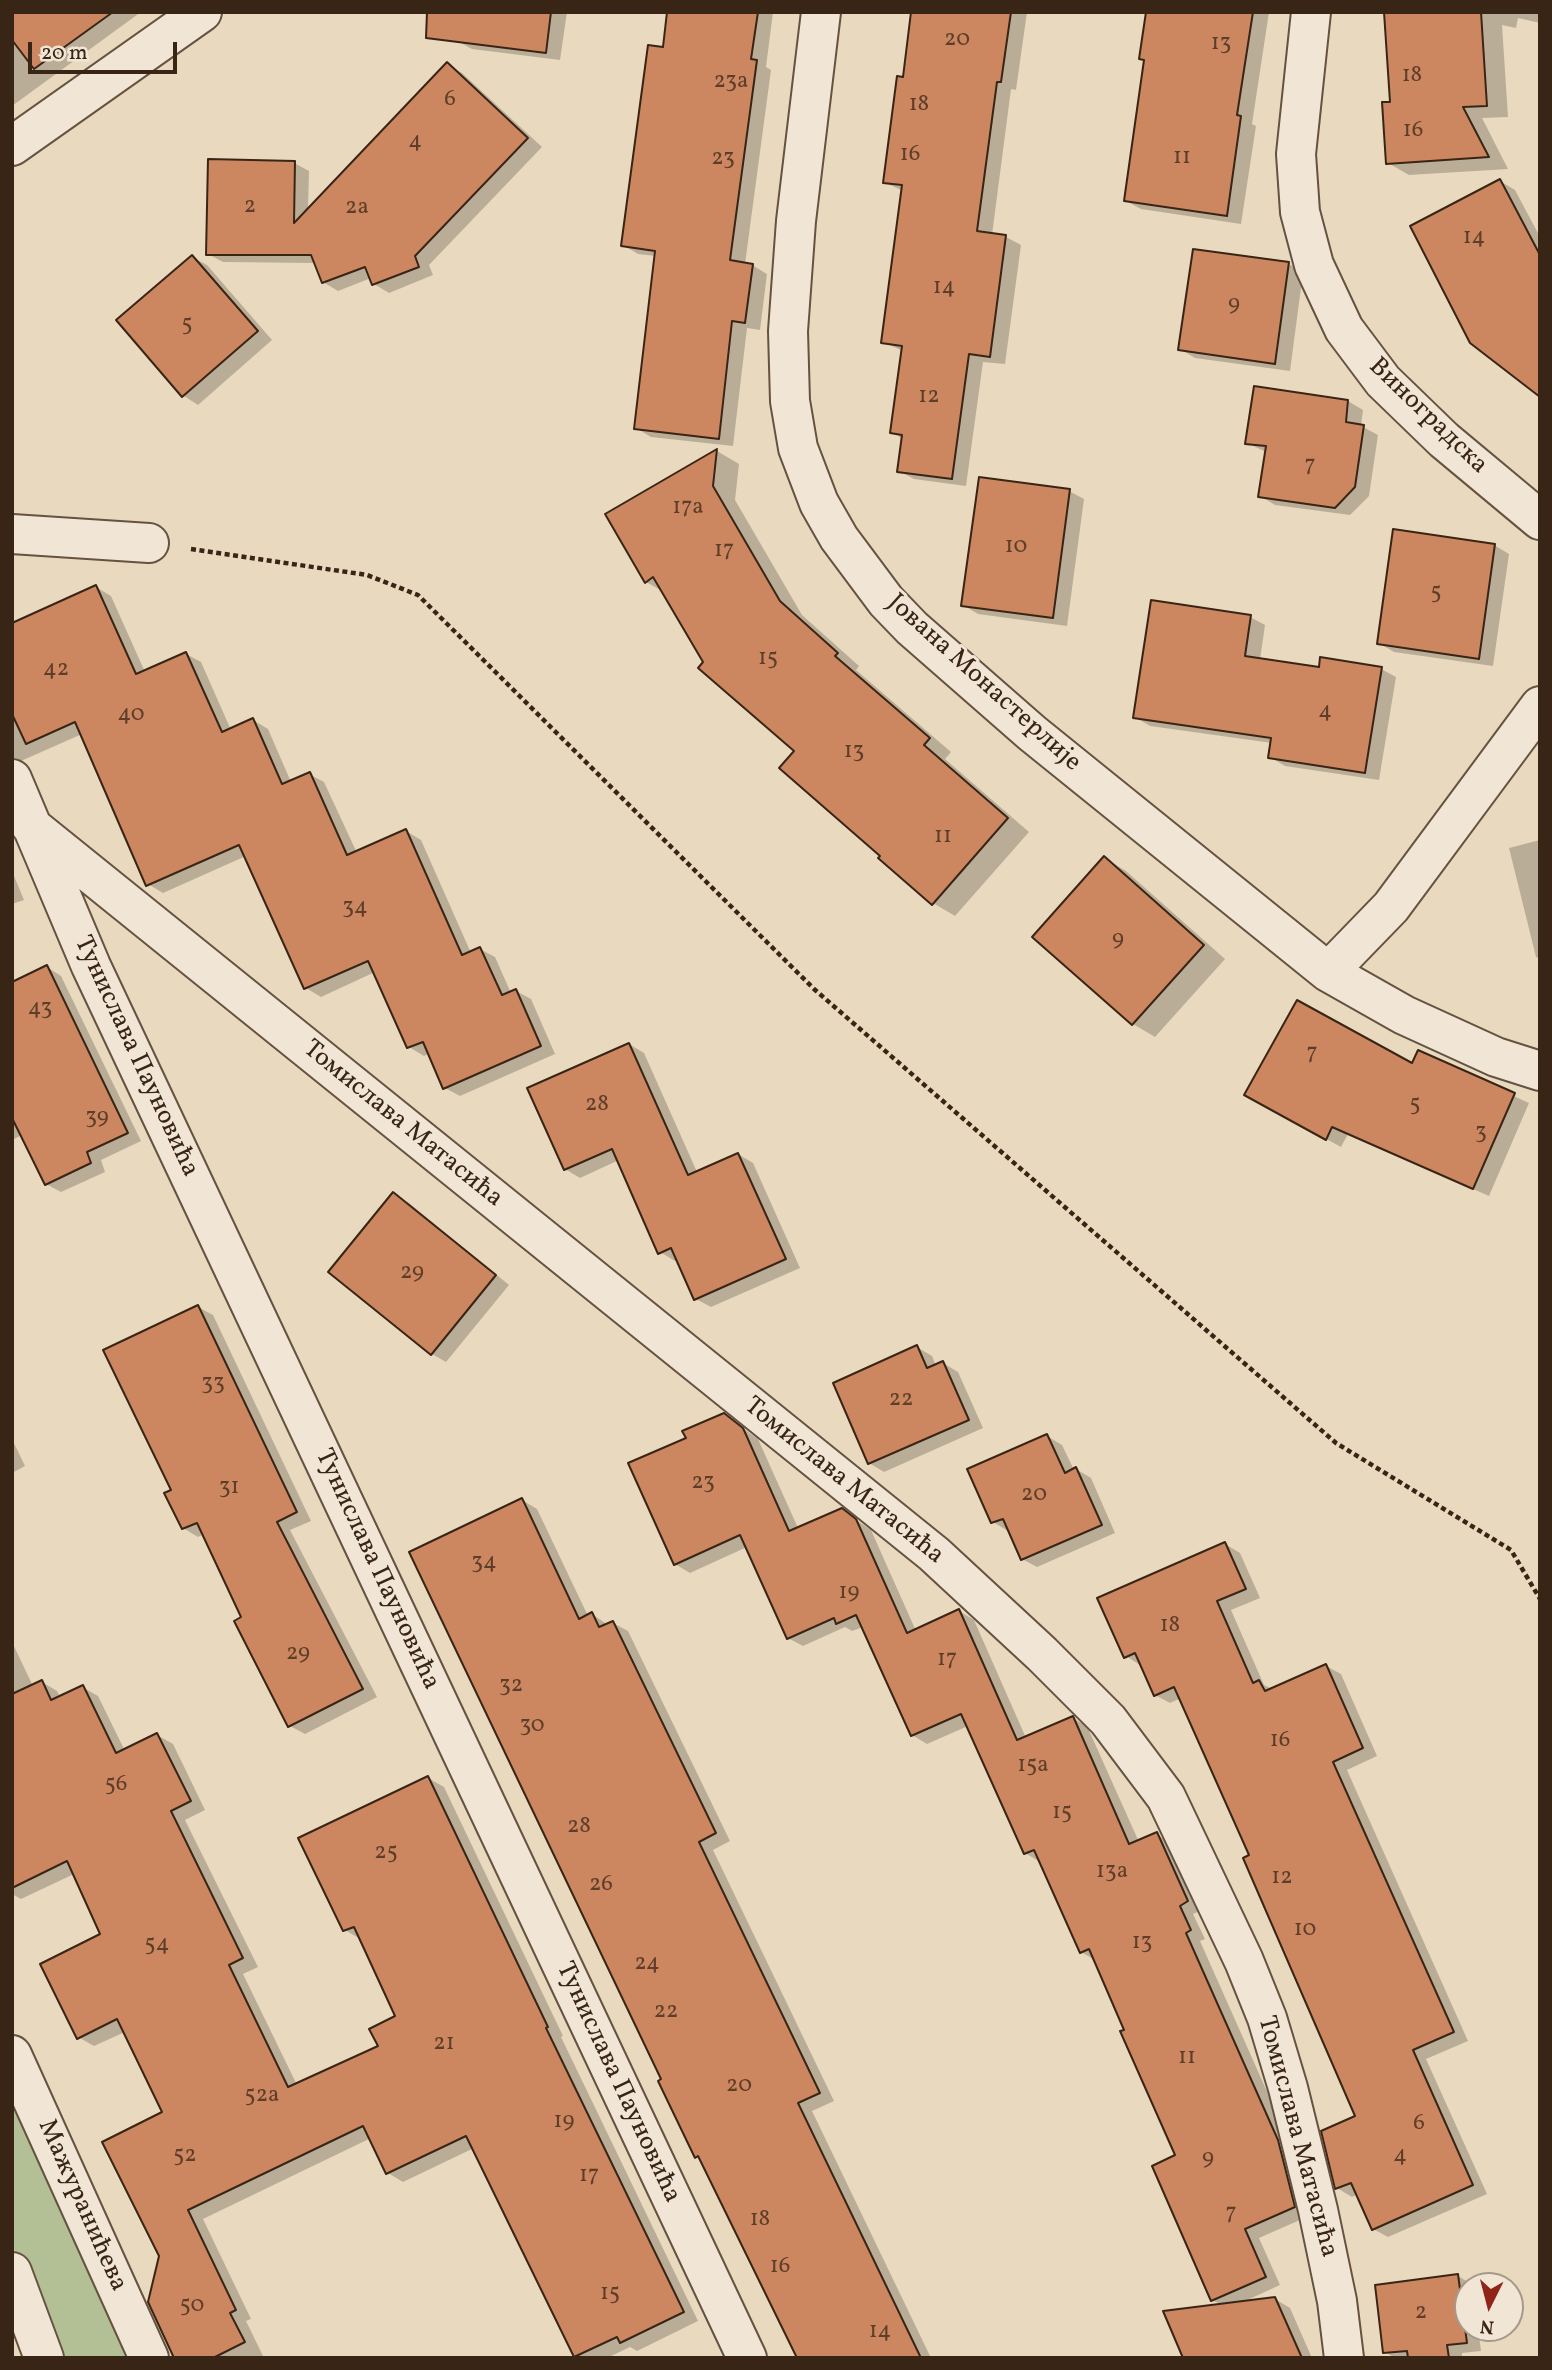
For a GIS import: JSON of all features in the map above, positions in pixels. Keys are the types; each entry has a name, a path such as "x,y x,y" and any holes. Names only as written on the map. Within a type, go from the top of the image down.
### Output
{"street":[{"path":"12,146 202,12"},
{"name":"Јована Монастерлије","path":"821,12 796,221 788,331 790,401 798,448 819,503 839,538 886,601 912,628 1032,733 1328,972 1404,1015 1496,1057 1540,1071"},
{"name":"Виноградска","path":"1311,12 1296,154 1300,212 1314,265 1344,329 1384,381 1444,440 1540,520"},
{"path":"12,534 149,543"},
{"path":"1328,972 1391,907 1540,706"},
{"name":"Тунислава Пауновића","path":"12,779 91,966 747,2358"},
{"name":"Томислава Матасића","path":"30,825 934,1554 1042,1654 1108,1720 1166,1797 1244,1961 1267,2018 1288,2088 1318,2210 1338,2301 1344,2358"},
{"name":"Мажуранићева","path":"12,2055 149,2358"},
{"path":"12,2272 44,2358"}],"path":[{"path":"149,543 367,575 418,595 814,989 1336,1443 1511,1550 1540,1599"}],"green space":[{"path":"12,2076 139,2358 55,2358 12,2244"}],"building":[{"path":"12,12 113,12 34,69 12,40"},
{"path":"427,12 551,12 546,53 426,38"},
{"path":"667,12 758,12 751,59 757,60 730,260 753,264 745,323 732,321 719,439 634,429 655,251 621,246 648,45 663,47"},
{"path":"911,12 1011,12 1001,82 997,82 977,231 1006,235 990,357 969,354 952,479 897,472 902,435 890,433 902,346 881,343 902,185 883,183 897,76 903,77"},
{"path":"1146,12 1253,12 1237,115 1241,116 1227,216 1124,201 1144,60 1139,59"},
{"path":"1384,12 1481,12 1487,106 1463,107 1489,157 1386,164 1382,102 1390,102"},
{"path":"447,62 528,138 415,256 419,267 372,285 365,267 322,283 311,255 206,255 208,159 295,161 294,223"},
{"path":"1500,179 1540,255 1540,397 1470,343 1410,226"},
{"path":"1193,249 1289,262 1275,364 1178,350"},
{"path":"192,255 258,331 182,397 116,320"},
{"path":"1254,386 1348,400 1346,422 1364,425 1355,487 1335,508 1258,497 1266,446 1245,444"},
{"path":"717,449 713,486 780,601 838,653 835,656 930,738 924,745 1008,818 932,905 779,768 794,751 698,668 703,662 653,577 645,583 605,514"},
{"path":"979,477 1070,489 1053,618 961,606"},
{"path":"1393,529 1495,544 1479,659 1377,644"},
{"path":"96,585 136,674 186,652 222,732 253,718 282,784 310,772 347,855 406,829 462,955 480,947 502,995 516,989 541,1046 443,1089 423,1042 407,1048 368,961 304,989 239,845 146,886 75,722 26,744 12,714 12,623"},
{"path":"1151,600 1251,615 1245,656 1319,667 1320,657 1382,667 1365,773 1268,758 1271,738 1133,718"},
{"path":"1104,856 1204,945 1132,1025 1032,937"},
{"path":"47,965 128,1133 87,1152 91,1163 45,1185 12,1118 12,982"},
{"path":"1297,1000 1412,1063 1418,1050 1515,1093 1473,1189 1332,1127 1326,1140 1244,1095"},
{"path":"629,1043 688,1175 738,1153 786,1259 694,1300 671,1248 658,1254 612,1149 564,1170 527,1088"},
{"path":"393,1192 496,1275 431,1355 328,1272"},
{"path":"198,1305 297,1512 277,1522 363,1689 288,1727 234,1621 241,1617 197,1523 182,1529 164,1493 171,1490 103,1350"},
{"path":"917,1345 927,1368 943,1361 969,1420 868,1464 833,1383"},
{"path":"724,1413 743,1428 789,1531 842,1508 856,1519 907,1633 959,1609 1017,1740 1073,1716 1129,1844 1157,1832 1188,1901 1180,1906 1191,1930 1186,1933 1278,2140 1295,2207 1245,2229 1266,2277 1211,2301 1152,2166 1175,2155 1120,2031 1124,2030 1089,1949 1080,1953 1034,1850 1024,1854 961,1714 911,1736 856,1615 836,1624 834,1618 787,1639 740,1535 674,1565 628,1463 686,1438 682,1431"},
{"path":"1047,1434 1065,1473 1076,1467 1102,1525 1021,1560 1003,1519 991,1523 967,1469"},
{"path":"522,1498 579,1619 592,1612 599,1627 613,1621 716,1833 699,1842 820,2093 798,2103 921,2358 797,2358 698,2156 695,2158 658,2081 661,2079 409,1552"},
{"path":"1225,1542 1246,1589 1217,1601 1253,1683 1259,1680 1265,1691 1326,1664 1363,1748 1333,1762 1454,2032 1413,2050 1473,2185 1372,2230 1351,2183 1335,2189 1321,2131 1355,2116 1243,1858 1249,1855 1174,1687 1154,1696 1135,1653 1124,1658 1097,1598"},
{"path":"42,1680 51,1700 83,1685 116,1753 157,1733 191,1801 171,1811 243,1958 229,1965 288,2087 378,2046 369,2029 395,2016 354,1927 343,1931 298,1838 428,1776 548,2027 546,2028 684,2312 620,2343 617,2337 574,2357 466,2136 386,2174 363,2126 188,2210 236,2310 230,2313 245,2342 213,2358 174,2358 148,2302 159,2256 102,2142 162,2112 117,2019 77,2039 40,1964 100,1934 67,1861 12,1888 12,1694"},
{"path":"1454,2275 1454,2342 1467,2343 1447,2345 1449,2358 1408,2358 1407,2351 1383,2353 1375,2285"},
{"path":"1275,2297 1302,2358 1183,2358 1163,2311"}]}
